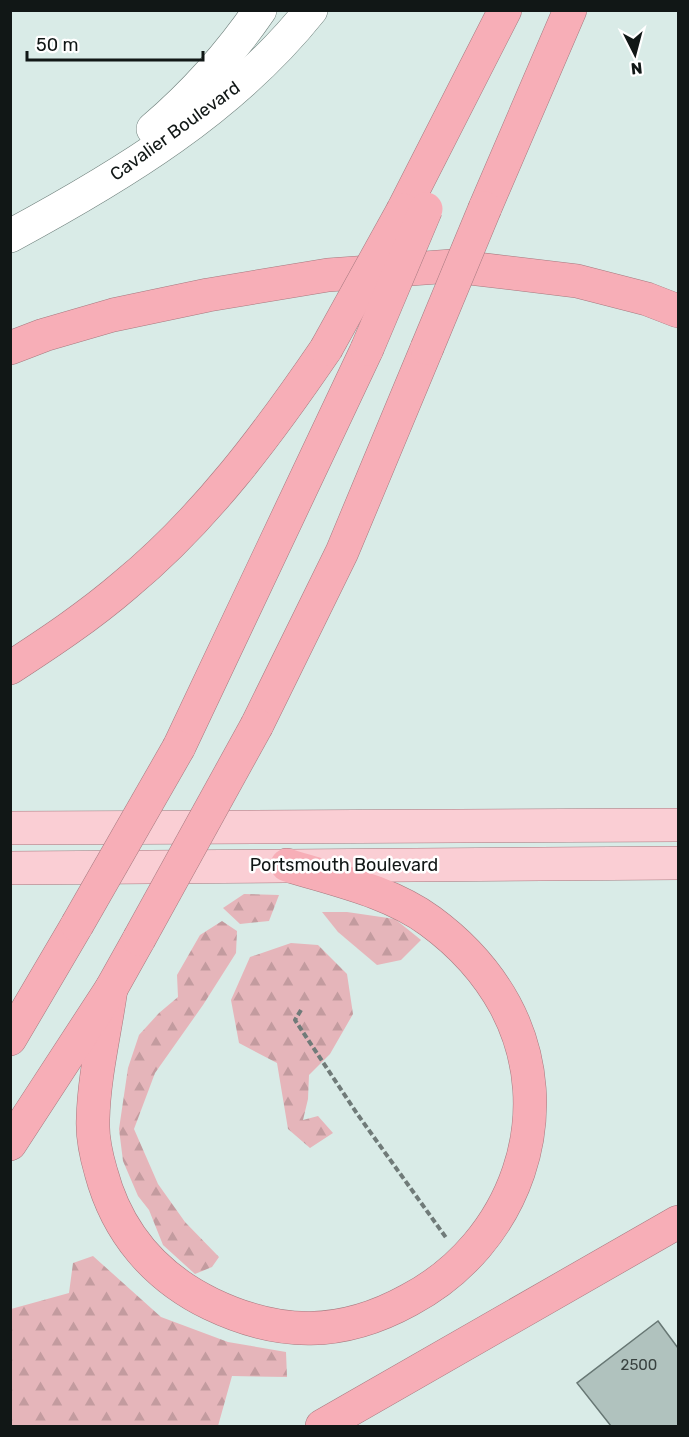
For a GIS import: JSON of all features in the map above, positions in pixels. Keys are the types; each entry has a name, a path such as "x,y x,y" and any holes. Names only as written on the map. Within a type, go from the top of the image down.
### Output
{"highway":[{"path":"10,1039 179,747 367,349 415,210 505,10"},
{"path":"10,668 63,633 117,592 177,537 268,432 326,349 415,210 509,10"},
{"path":"10,1144 111,989 257,725 342,552 570,10"},
{"path":"10,348 44,335 113,315 208,295 328,275 452,266 577,281 648,299 678,311"},
{"path":"111,989 93,1112 95,1151 107,1194 121,1224 140,1251 162,1274 189,1293 230,1313 262,1324 295,1329 328,1328 361,1322 386,1313 422,1294 445,1278 463,1262 493,1227 510,1196 524,1155 529,1114 528,1079 520,1045 506,1006 479,967 459,945 429,920 396,900 287,865"},
{"path":"322,1426 678,1222"}],"main road":[{"path":"10,828 678,825"},
{"name":"Portsmouth Boulevard","path":"10,868 678,863"}],"street":[{"name":"Cavalier Boulevard","path":"16,233 146,135 178,107 215,69 242,37 260,10"},
{"name":"Cavalier Boulevard","path":"16,233 121,172 214,107 282,45 311,10"}],"path":[{"path":"301,1010 295,1020 358,1115 463,1262"}],"green space":[{"path":"244,894 279,895 269,921 240,924 223,908"},
{"path":"322,912 347,912 395,919 421,940 401,960 377,965 338,932"},
{"path":"222,921 237,931 236,953 155,1073 134,1129 158,1184 185,1222 219,1257 212,1267 195,1274 163,1245 149,1210 138,1196 123,1161 119,1129 128,1068 139,1035 178,997 177,975 200,935"},
{"path":"291,943 318,945 347,974 353,1014 330,1054 309,1075 308,1099 303,1120 318,1116 333,1133 310,1148 288,1129 277,1063 239,1043 231,1000 250,957"},
{"path":"93,1256 161,1317 228,1342 286,1352 287,1377 232,1376 218,1426 11,1426 11,1309 69,1293 73,1263"}],"building":[{"path":"658,1321 678,1348 678,1426 611,1426 577,1383"}]}
